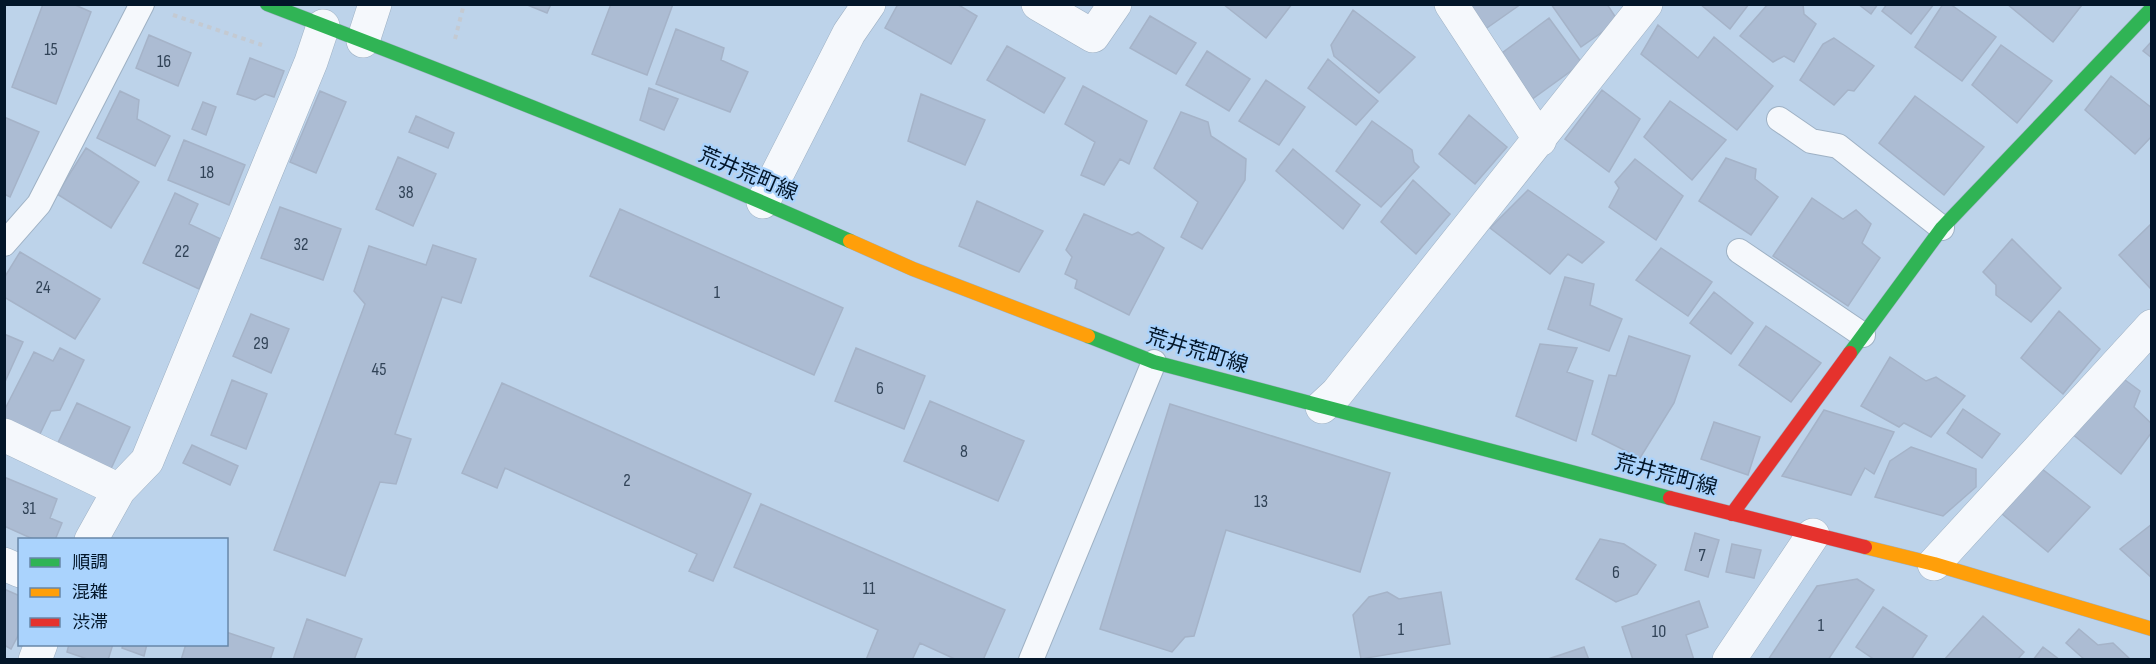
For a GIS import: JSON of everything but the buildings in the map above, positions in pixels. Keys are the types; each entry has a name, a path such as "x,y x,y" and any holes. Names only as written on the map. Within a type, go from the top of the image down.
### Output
{"main road":[{"name":"荒井荒町線","path":"267,4 763,202 913,269 1154,362 1813,535 1934,564 2151,629"},
{"path":"1732,514 1942,228 2151,8"}],"street":[{"path":"363,41 375,4"},
{"path":"763,202 844,43 869,4"},
{"path":"1038,4 1093,36 1115,4"},
{"path":"1451,4 1540,140"},
{"path":"1322,407 1344,384 1646,4"},
{"path":"92,538 119,490 147,461 311,62 323,26"},
{"path":"1934,564 2151,326"},
{"path":"4,435 119,490"},
{"path":"1729,660 1813,535"},
{"path":"4,564 18,571"},
{"path":"35,660 41,646"}],"lane":[{"path":"4,244 39,204 142,4"},
{"path":"1779,120 1812,141 1838,146 1942,228"},
{"path":"1739,251 1863,335"},
{"path":"1031,660 1154,362"}],"traffic: fast":[{"path":"267,4 560,118 850,241"},
{"path":"1850,353 1942,228 2152,8"},
{"path":"1088,336 1154,362 1670,498"}],"traffic: slow":[{"path":"850,241 913,269 1088,336"},
{"path":"1865,547 1934,564 2152,629"}],"traffic: jam":[{"path":"1732,514 1850,353"},
{"path":"1670,498 1865,547"}]}
